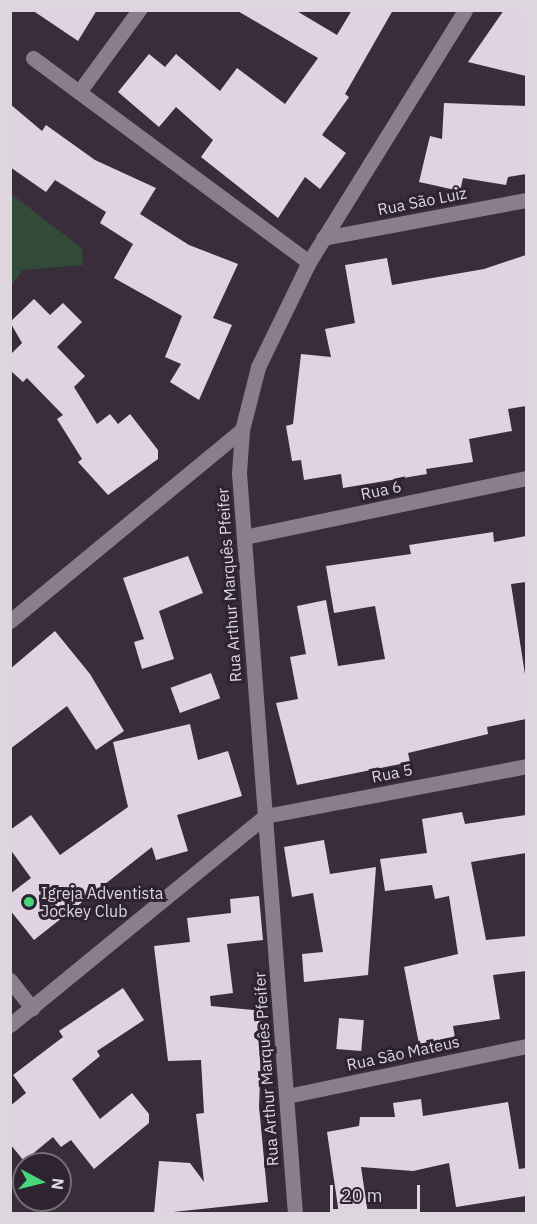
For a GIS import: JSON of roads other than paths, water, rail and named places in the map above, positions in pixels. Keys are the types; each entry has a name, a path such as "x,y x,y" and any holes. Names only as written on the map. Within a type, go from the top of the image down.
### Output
{"street":[{"path":"79,92 139,10"},
{"name":"Rua Arthur Marquês Pfeifer","path":"295,1213 244,537 242,430 258,367 309,262 465,10"},
{"path":"33,58 309,262"},
{"name":"Rua São Luiz","path":"323,238 526,200"},
{"path":"10,621 242,430"},
{"name":"Rua 6","path":"244,537 526,478"},
{"name":"Rua 5","path":"265,816 526,766"},
{"path":"10,1025 265,816"},
{"path":"10,980 32,1008"},
{"name":"Rua São Mateus","path":"287,1096 526,1046"}],"place":[{"name":"Igreja Adventista Jockey Club","path":"29,902"}]}
